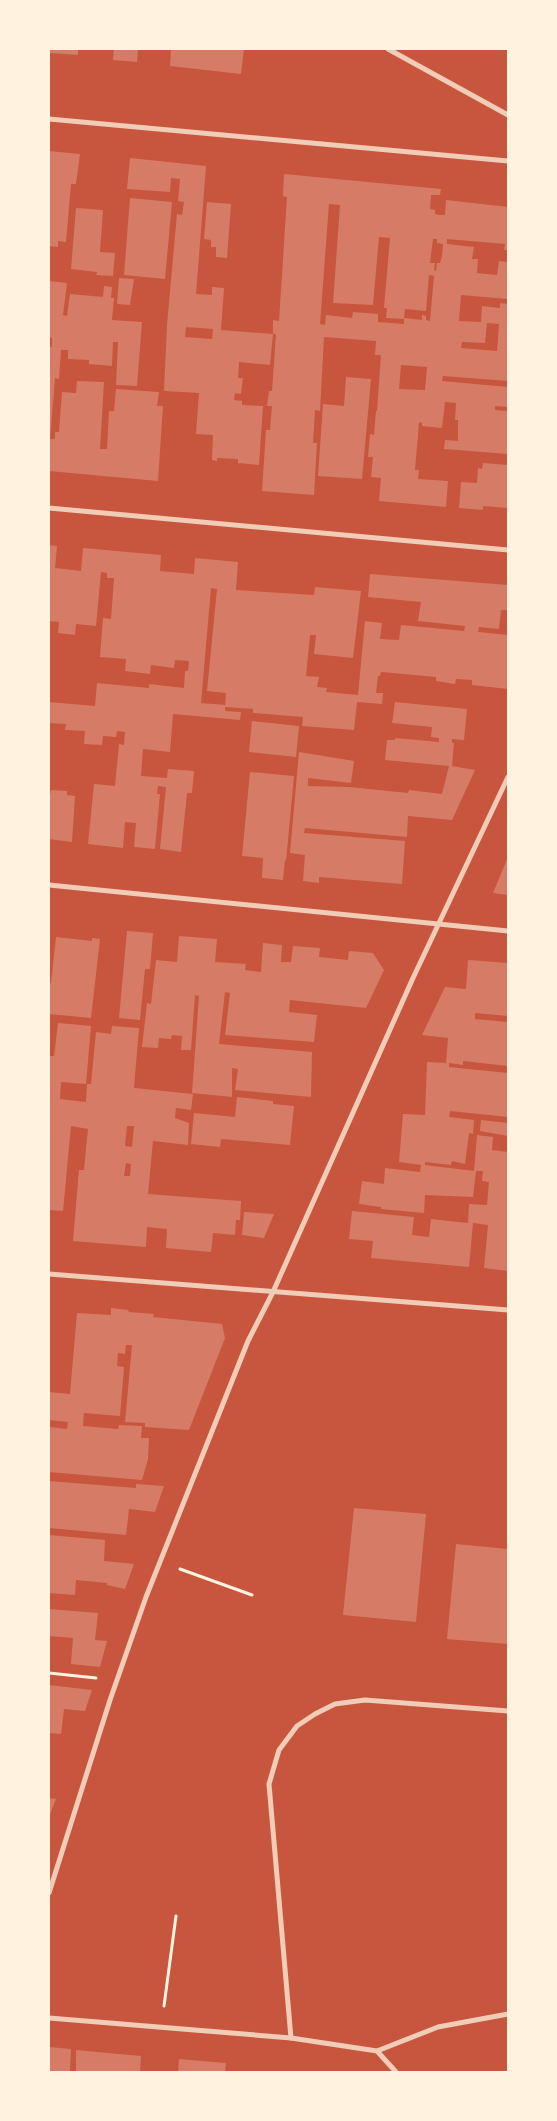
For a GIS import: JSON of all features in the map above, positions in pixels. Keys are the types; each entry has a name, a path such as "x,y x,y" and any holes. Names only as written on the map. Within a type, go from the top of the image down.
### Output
{"street":[{"path":"388,49 508,116"},
{"path":"49,119 508,161"},
{"path":"49,508 508,550"},
{"path":"49,1893 116,1680 160,1562 248,1340 273,1292 438,925 508,776"},
{"path":"49,885 508,931"},
{"path":"49,1274 508,1310"},
{"path":"290,2038 269,1784 279,1750 297,1726 315,1714 336,1704 365,1700 508,1711"},
{"path":"49,2018 161,2029 290,2038 377,2051 438,2027 508,2014"},
{"path":"377,2051 396,2072"}],"path":[{"path":"160,1562 252,1595"},
{"path":"49,1673 116,1680"},
{"path":"161,2029 176,1916"}],"building":[{"path":"49,49 78,49 78,55 49,53"},
{"path":"114,49 138,49 137,62 113,60"},
{"path":"171,49 244,49 241,74 170,66"},
{"path":"49,151 80,154 76,184 71,184 66,242 58,241 58,247 49,246"},
{"path":"130,158 206,166 196,294 212,295 212,287 224,288 221,330 273,334 270,365 239,362 238,378 243,378 241,394 235,393 234,400 242,401 242,405 263,406 259,465 238,463 238,459 217,458 217,461 212,460 213,435 196,434 199,393 164,391 167,325 177,214 182,215 184,202 178,201 180,179 171,178 170,192 127,189","holes":["186,327 213,329 212,339 185,337"]},
{"path":"284,174 441,189 440,195 431,195 430,209 435,210 435,214 439,215 445,215 446,200 508,207 508,250 504,250 505,244 447,239 447,244 474,247 472,259 478,259 477,273 497,275 499,261 508,262 508,299 461,295 459,321 481,322 482,306 500,308 500,303 508,304 508,381 443,376 442,381 508,387 508,407 495,406 495,410 508,411 508,454 444,449 445,440 458,441 458,420 455,420 456,403 445,402 442,428 422,426 422,423 419,422 415,470 419,470 418,479 448,481 446,507 379,501 381,478 371,477 373,457 368,457 370,434 374,435 381,355 375,355 376,341 324,337 320,411 315,410 313,443 317,443 314,495 262,491 266,430 270,430 272,406 267,406 269,391 272,391 276,334 273,334 273,320 279,321 287,197 283,196","holes":["329,204 340,205 333,303 373,305 379,237 390,238 384,308 387,308 386,318 404,319 404,324 378,322 378,314 353,312 352,318 326,315 325,325 320,324","433,239 437,239 437,243 443,244 442,256 440,263 437,263 436,271 434,270 435,263 430,263","429,275 434,276 430,321 426,320 426,316 422,315 422,320 404,318 405,309 426,311","487,323 499,324 497,351 461,348 462,342 485,343","401,365 427,367 425,390 399,389"]},
{"path":"130,198 172,202 165,279 124,275"},
{"path":"207,202 231,204 227,258 216,257 216,247 211,247 211,240 204,239"},
{"path":"76,208 103,210 100,252 115,253 113,276 96,275 97,272 71,269"},
{"path":"119,278 134,279 130,305 117,304"},
{"path":"49,281 67,283 63,315 67,316 70,294 103,297 104,286 112,287 111,298 114,298 112,320 142,322 137,386 116,385 118,342 113,342 112,366 89,364 89,360 68,359 68,350 61,350 59,379 55,378 50,439 55,439 55,432 59,432 62,392 76,393 77,381 104,382 100,449 107,449 109,411 114,411 116,389 159,392 157,406 163,406 158,481 49,471 49,347 52,347 52,338 49,337"},
{"path":"346,377 371,379 362,479 318,476 323,404 344,406"},
{"path":"483,463 508,465 508,508 483,506 483,510 459,508 461,482 477,483 478,468 482,469"},
{"path":"49,545 57,546 55,568 81,571 83,548 161,555 160,571 194,574 195,558 238,562 236,590 314,595 315,587 361,591 353,658 314,654 316,635 310,635 306,676 319,677 317,687 327,688 326,692 358,695 365,621 382,623 380,639 399,640 401,625 464,631 465,626 418,621 421,602 368,597 370,574 508,585 508,610 501,610 499,629 479,627 478,632 508,635 508,689 472,685 472,680 456,679 455,684 436,681 436,677 381,672 380,676 378,676 376,693 383,693 382,704 357,702 354,730 302,726 303,717 253,713 253,709 225,707 225,711 241,712 240,720 173,714 170,752 143,749 141,776 167,778 168,769 194,771 192,793 187,793 181,852 160,849 166,787 158,786 157,794 160,794 155,849 134,847 136,823 125,822 123,848 88,844 94,784 115,786 119,744 124,745 125,732 117,731 116,737 103,736 102,745 84,744 85,731 65,730 66,724 49,723 49,702 95,706 97,683 149,688 149,684 184,688 185,671 188,671 189,661 175,660 174,668 151,665 150,674 125,671 126,659 100,657 103,618 111,619 114,578 107,578 107,573 101,572 96,626 76,624 75,635 58,633 59,622 49,621","holes":["211,588 217,589 207,691 226,693 225,707 225,705 201,703"]},
{"path":"395,702 467,709 464,740 452,739 452,743 454,743 452,766 475,770 452,820 408,816 407,837 305,828 304,833 405,841 402,884 319,877 319,883 303,881 305,855 290,853 299,752 354,761 351,783 308,778 308,786 349,787 408,793 409,790 442,794 449,766 385,760 387,740 395,740 395,738 439,742 439,738 431,737 432,727 392,723"},
{"path":"252,721 299,726 296,757 249,752"},
{"path":"250,772 294,776 283,880 262,878 263,858 242,856"},
{"path":"51,790 67,791 67,795 75,796 72,842 49,839 49,800"},
{"path":"508,857 508,895 493,893"},
{"path":"127,931 153,933 150,969 145,969 140,1020 119,1018"},
{"path":"179,936 217,939 215,962 246,964 245,970 261,972 263,943 282,945 281,962 291,962 293,946 320,948 319,957 348,960 349,951 373,953 384,970 366,1008 290,1000 289,1012 317,1015 314,1042 225,1035 230,993 225,992 219,1044 312,1052 311,1097 235,1090 238,1069 232,1068 232,1097 192,1093 199,996 195,995 191,1050 181,1050 182,1036 172,1035 171,1039 159,1038 158,1048 142,1047 147,1003 151,1004 156,960 177,962"},
{"path":"56,937 92,941 92,938 100,939 91,1018 49,1014 49,984 51,983"},
{"path":"468,960 508,963 508,1016 475,1013 475,1019 508,1022 508,1066 463,1061 463,1065 449,1063 449,1067 508,1073 508,1117 450,1111 449,1117 474,1120 473,1134 469,1133 465,1164 452,1161 451,1165 425,1162 425,1165 474,1171 477,1135 493,1137 492,1150 508,1152 508,1271 484,1268 488,1225 473,1223 469,1267 371,1258 373,1241 349,1239 352,1211 414,1217 412,1235 429,1237 431,1219 468,1223 469,1204 487,1205 489,1182 482,1181 483,1171 476,1171 473,1197 425,1195 424,1213 381,1209 381,1207 359,1204 362,1181 384,1184 385,1168 420,1172 421,1165 399,1162 403,1114 425,1115 427,1062 446,1063 448,1038 422,1035 445,987 466,989"},
{"path":"58,1023 91,1026 86,1084 61,1082 60,1099 86,1102 87,1084 91,1084 96,1032 111,1034 112,1026 139,1028 134,1088 193,1094 191,1110 176,1108 175,1118 189,1123 188,1145 153,1141 148,1194 241,1201 240,1220 236,1220 235,1235 213,1233 211,1252 166,1248 167,1229 147,1227 146,1247 73,1241 79,1170 84,1170 88,1129 71,1126 63,1211 49,1210 49,1056 54,1056","holes":["127,1126 134,1126 132,1147 125,1146","126,1163 131,1164 130,1176 124,1176"]},
{"path":"237,1097 273,1101 273,1104 294,1106 290,1145 221,1139 220,1147 191,1144 194,1113 235,1117"},
{"path":"481,1120 508,1123 508,1136 480,1131"},
{"path":"244,1212 274,1214 264,1238 242,1235"},
{"path":"111,1308 154,1314 153,1317 222,1324 225,1338 189,1430 145,1427 145,1423 125,1422 132,1345 126,1345 125,1354 118,1353 117,1366 124,1367 120,1416 84,1413 83,1426 118,1429 119,1425 142,1426 141,1438 149,1438 148,1459 142,1480 49,1472 49,1427 67,1429 68,1422 49,1420 49,1392 70,1394 77,1313 111,1315"},
{"path":"49,1481 136,1488 136,1484 164,1486 155,1512 129,1509 126,1535 49,1528"},
{"path":"354,1508 426,1514 416,1622 343,1615"},
{"path":"49,1535 105,1540 104,1561 134,1564 125,1589 107,1585 107,1583 76,1580 75,1595 49,1593"},
{"path":"456,1544 508,1549 508,1644 447,1639"},
{"path":"49,1609 98,1613 95,1640 107,1641 100,1667 71,1664 73,1638 49,1636"},
{"path":"49,1685 92,1690 85,1711 64,1709 61,1734 49,1733"},
{"path":"49,1798 56,1799 49,1817"},
{"path":"49,2047 71,2049 70,2072 49,2072"},
{"path":"76,2050 141,2056 140,2072 76,2072"},
{"path":"179,2059 226,2063 225,2072 178,2072"}]}
